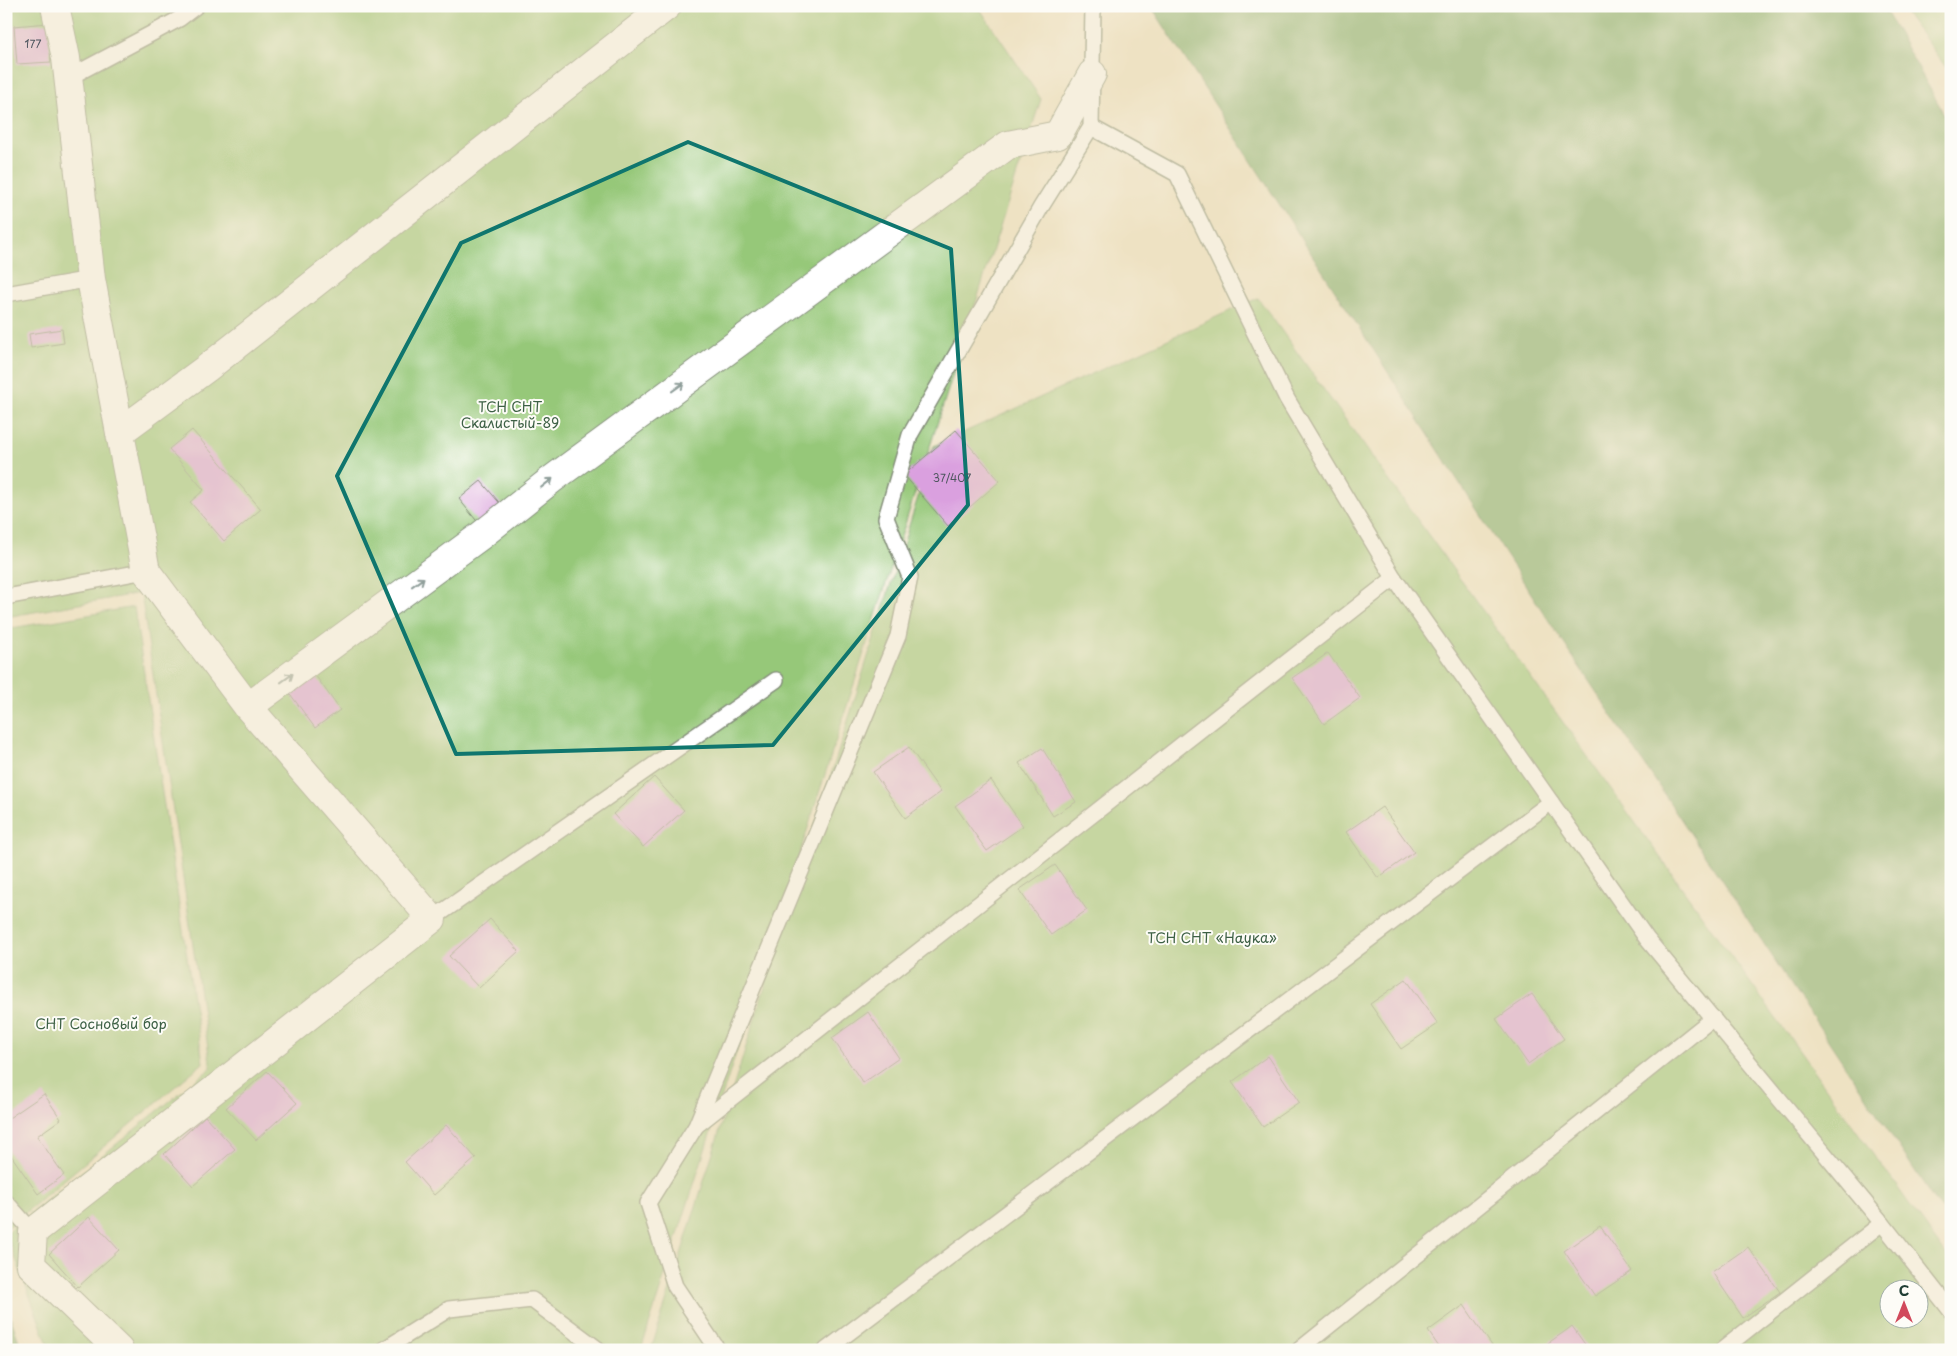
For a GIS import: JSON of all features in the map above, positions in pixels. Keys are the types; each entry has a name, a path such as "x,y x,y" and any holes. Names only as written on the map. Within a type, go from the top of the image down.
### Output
{"street":[{"path":"55,6 68,78 91,279 146,571 248,707 432,919 33,1232 31,1265 119,1350"},
{"path":"120,432 215,362 667,6"},
{"path":"248,707 479,537 551,480 1008,145 1058,135 1092,74"}],"lane":[{"path":"68,78 179,19 196,6"},
{"path":"718,1350 675,1286 648,1203 696,1126 898,636 910,577 886,518 910,435 1041,207 1091,127 1093,6"},
{"path":"1091,127 1177,174 1287,399 1394,578 1647,939 1882,1223 1951,1312"},
{"path":"6,294 91,279"},
{"path":"6,597 146,571"},
{"path":"696,1126 1394,578"},
{"path":"432,919 776,680"},
{"path":"826,1350 1551,802"},
{"path":"1299,1350 1713,1018"},
{"path":"6,1202 33,1232"},
{"path":"1722,1350 1882,1223"},
{"path":"384,1350 449,1309 532,1300 599,1350"}],"highlighted area":[{"path":"688,142 951,249 968,505 773,745 456,754 337,476 461,243"}],"green space":[{"name":"ТСН СНТ Скалистый-89","path":"6,6 978,6 1041,99 641,1350 50,1350 6,1233 211,1068 141,593 6,617"},
{"path":"1151,6 1883,6 1951,126 1951,1225 1543,612"},
{"path":"1900,6 1951,6 1951,74"},
{"name":"ТСН СНТ «Наука»","path":"1258,298 1951,1262 1951,1350 651,1350 934,446"},
{"name":"СНТ Сосновый бор","path":"134,607 203,1063 6,1229 6,629"},
{"path":"6,1308 9,1313 22,1350 6,1350"}],"building":[{"path":"48,23 51,62 17,64 14,26"},
{"path":"62,329 64,343 31,348 29,334"},
{"path":"192,430 261,509 224,541 190,502 204,490 169,449"},
{"path":"956,430 1000,481 948,526 904,475"},
{"path":"481,481 503,507 480,525 459,499"},
{"path":"1328,653 1360,698 1324,724 1292,678"},
{"path":"313,672 340,710 315,728 288,691"},
{"path":"909,747 941,792 905,818 873,772"},
{"path":"1042,748 1076,802 1053,816 1019,763"},
{"path":"654,777 684,810 643,847 613,814"},
{"path":"991,780 1023,826 987,851 955,806"},
{"path":"1382,807 1414,852 1378,878 1346,832"},
{"path":"1055,865 1087,910 1051,935 1019,890"},
{"path":"490,919 519,951 479,988 449,956"},
{"path":"1406,979 1438,1024 1401,1049 1370,1004"},
{"path":"1532,994 1564,1039 1528,1064 1496,1019"},
{"path":"868,1012 899,1058 863,1083 832,1038"},
{"path":"1268,1056 1299,1102 1263,1127 1232,1082"},
{"path":"267,1071 297,1103 256,1140 226,1108"},
{"path":"44,1094 61,1119 37,1136 64,1175 38,1194 6,1148 6,1120"},
{"path":"205,1116 235,1149 193,1186 164,1154"},
{"path":"446,1125 476,1158 434,1195 405,1162"},
{"path":"89,1217 119,1250 78,1287 49,1254"},
{"path":"1600,1226 1632,1271 1595,1296 1564,1251"},
{"path":"1748,1247 1780,1292 1743,1318 1712,1272"},
{"path":"1464,1305 1495,1350 1441,1350 1428,1331"},
{"path":"1572,1326 1589,1350 1538,1350 1564,1332"}]}
